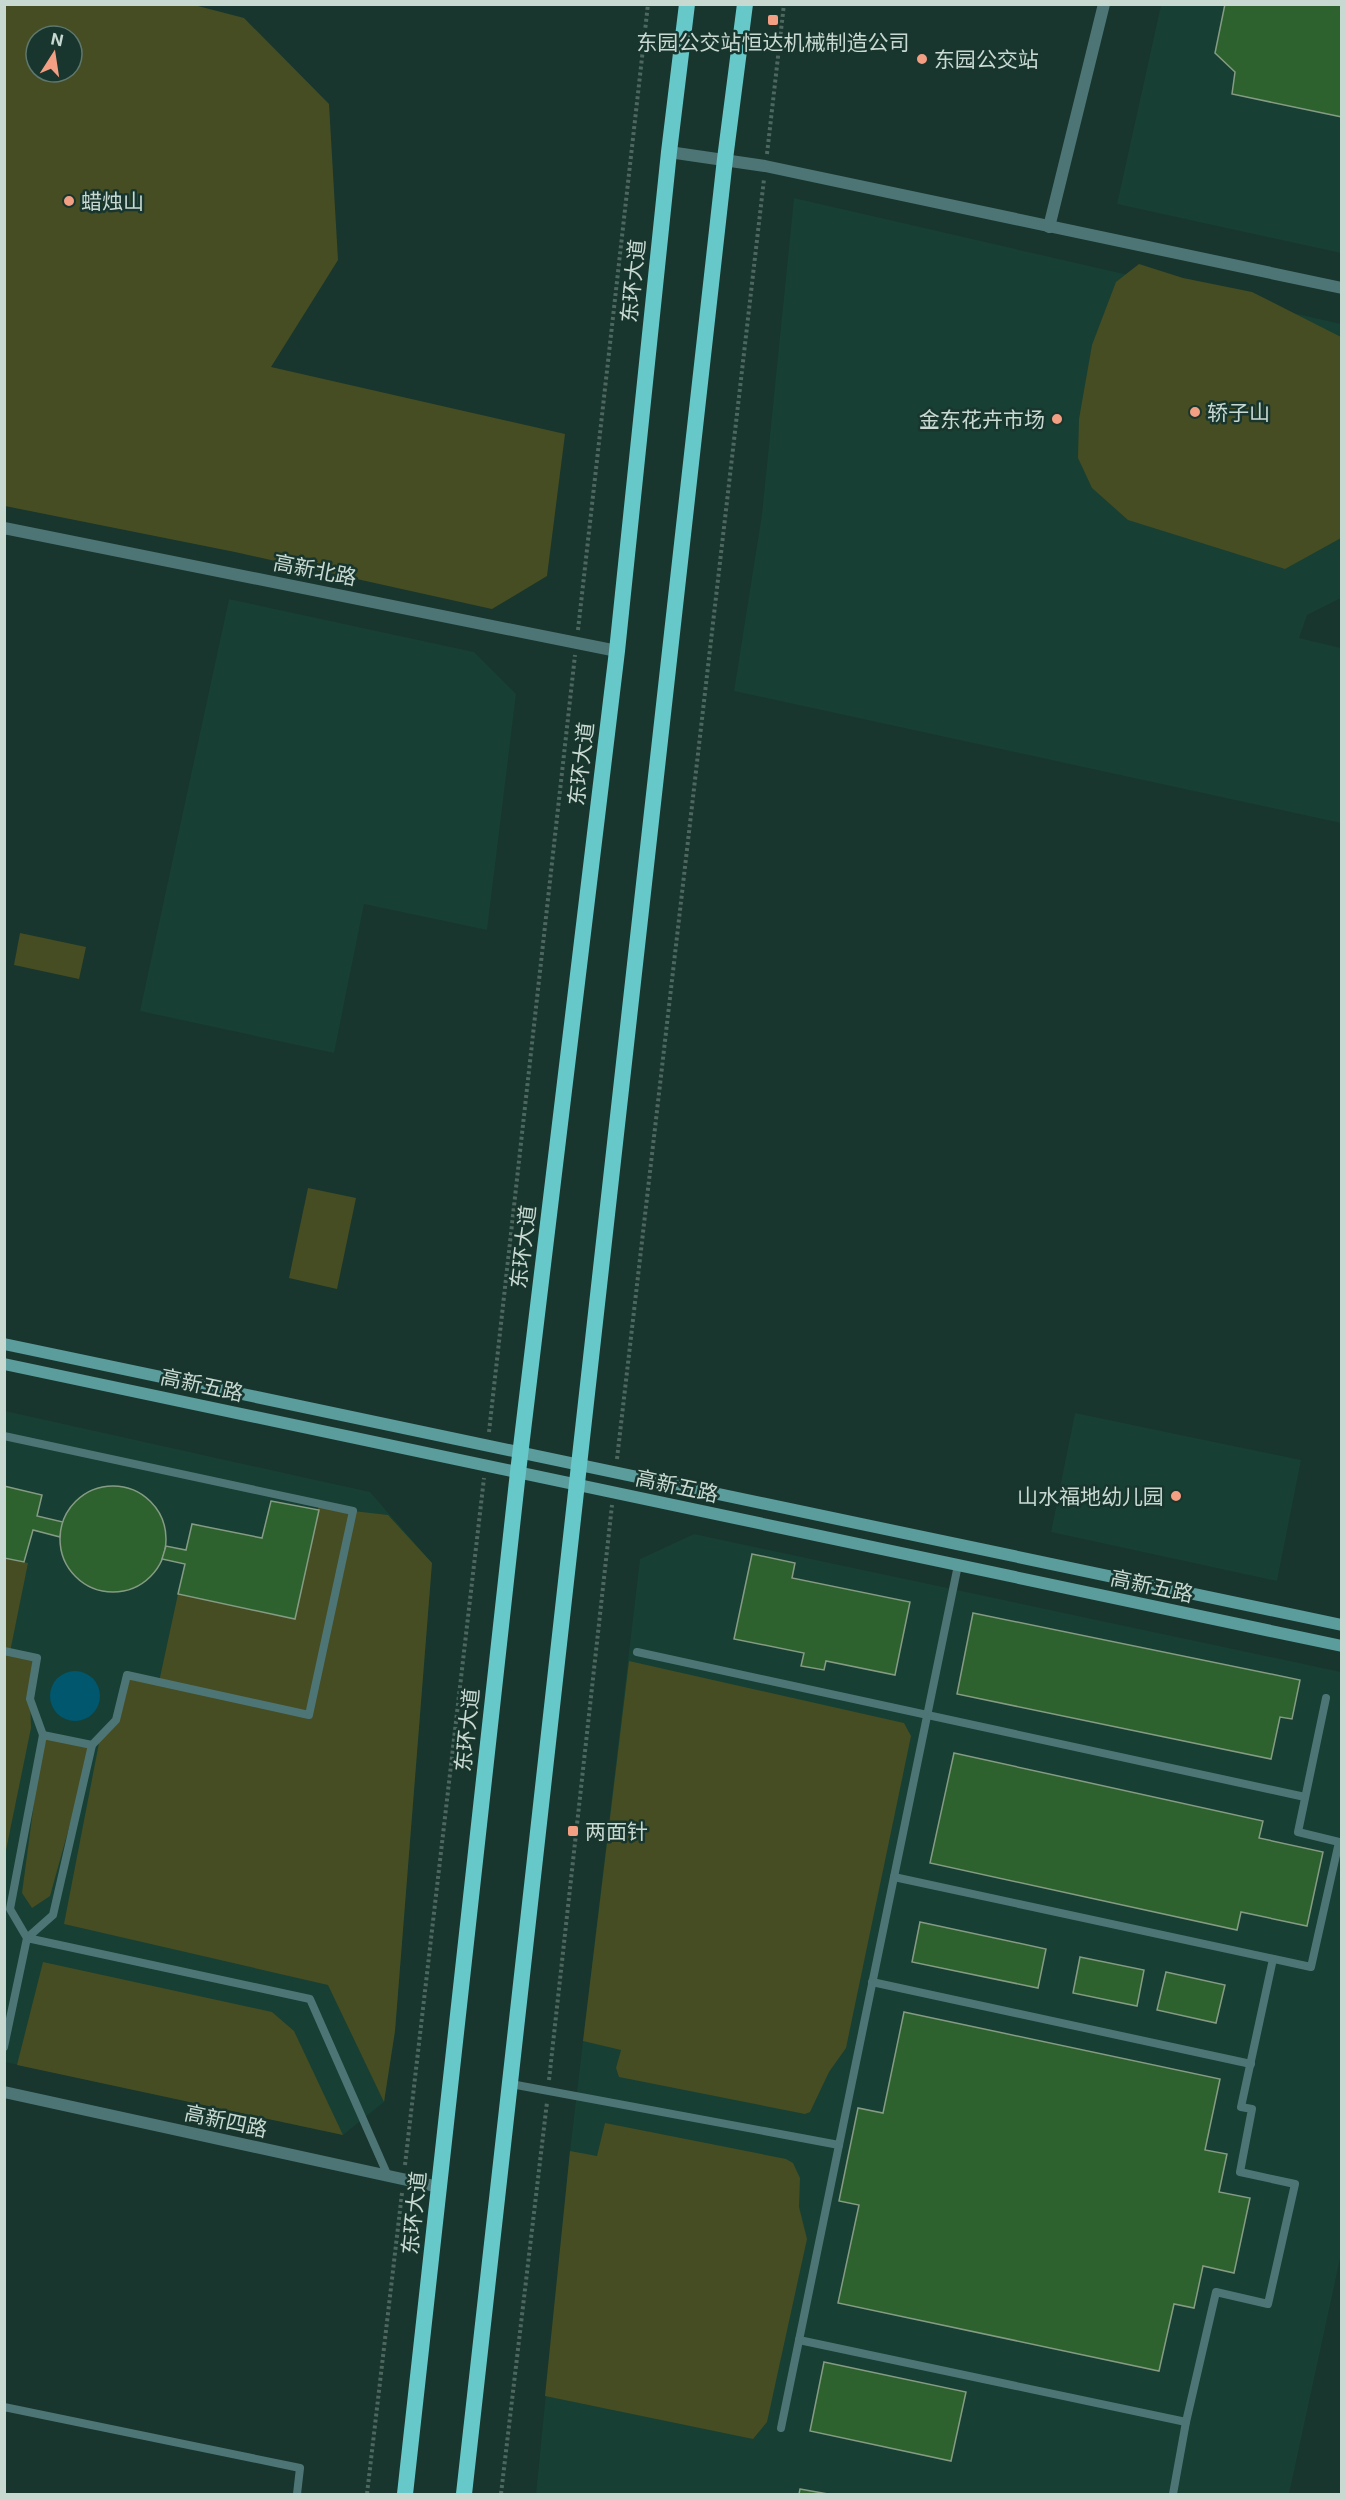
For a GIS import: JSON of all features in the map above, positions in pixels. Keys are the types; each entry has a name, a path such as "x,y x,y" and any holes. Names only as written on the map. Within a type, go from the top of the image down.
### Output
{"highway":[{"name":"东环大道","path":"405,2494 520,1453 617,651 669,152 687,4"},
{"path":"464,2494 725,159 745,4"}],"main road":[{"name":"高新五路","path":"4,1344 1341,1624"},
{"name":"高新五路","path":"4,1364 1341,1646"}],"street":[{"path":"1048,226 1104,4"},
{"path":"669,152 765,166 1341,288"},
{"name":"高新北路","path":"4,528 617,651"},
{"name":"高新四路","path":"4,2092 439,2187"}],"lane":[{"path":"4,1436 353,1511 309,1715 127,1675 116,1720 92,1745 53,1915 27,1938 4,2047"},
{"path":"781,2428 958,1565"},
{"path":"4,1651 37,1658 30,1699 43,1735 10,1909 27,1938 310,1999 388,2176"},
{"path":"637,1652 1305,1797"},
{"path":"894,1877 1311,1967 1339,1842 1298,1832 1326,1698"},
{"path":"43,1735 92,1745"},
{"path":"1173,2494 1186,2422 1216,2292 1268,2304 1295,2184 1240,2172 1252,2109 1241,2107 1273,1959"},
{"path":"872,1982 1251,2064"},
{"path":"511,2084 548,2089 839,2145"},
{"path":"799,2340 1186,2422"},
{"path":"4,2407 300,2468 297,2494"}],"path":[{"path":"488,1446 648,4"},
{"path":"616,1473 784,4"},
{"path":"367,2494 486,1465"},
{"path":"501,2494 614,1492"}],"shaded area":[{"path":"4,5 194,5 244,18 329,104 338,260 271,367 565,434 547,576 492,609 235,552 5,506"},
{"path":"1161,5 1341,5 1341,253 1117,204"},
{"name":"金东花卉市场","path":"794,198 1341,324 1341,598 1307,615 1299,638 1341,648 1341,823 734,691 762,514"},
{"path":"1139,264 1183,278 1252,292 1341,337 1341,538 1285,569 1128,520 1092,488 1078,458 1079,419 1092,345 1116,282"},
{"path":"229,599 474,652 516,694 487,930 364,904 334,1053 140,1011"},
{"path":"20,933 86,947 79,979 14,965"},
{"path":"308,1188 356,1198 337,1289 289,1278"},
{"path":"5,1411 370,1492 432,1563 395,2031 384,2102 343,2135 5,2062"},
{"name":"山水福地幼儿园","path":"1075,1413 1301,1460 1277,1581 1051,1532"},
{"path":"319,1504 388,1515 432,1563 395,2031 384,2102 328,1985 64,1924 99,1743 116,1720 127,1675 159,1682 178,1594 295,1619"},
{"path":"694,1534 1341,1672 1341,2254 1289,2494 536,2494 570,2151 640,1559"},
{"path":"5,1558 28,1563 10,1652 37,1658 30,1699 31,1728 5,1855"},
{"path":"629,1661 904,1723 911,1736 846,2048 829,2072 810,2112 805,2114 619,2077 616,2068 621,2050 583,2041"},
{"path":"43,1735 92,1745 50,1896 32,1908 22,1893"},
{"path":"43,1962 272,2012 294,2031 343,2135 17,2065"},
{"path":"605,2123 786,2159 793,2163 800,2178 799,2207 807,2239 767,2422 753,2439 545,2396 570,2151 597,2156"}],"water":[{"path":"80,1671 93,1678 99,1686 99,1706 93,1714 85,1720 70,1721 57,1714 51,1706 50,1691 57,1678 65,1672"}],"building":[{"path":"1225,4 1342,4 1342,117 1232,94 1235,72 1215,53"},
{"path":"4,1486 42,1495 37,1516 63,1522 60,1537 33,1530 24,1562 4,1558"},
{"path":"113,1486 133,1490 150,1502 162,1519 166,1539 162,1559 150,1576 133,1588 113,1592 93,1588 76,1576 64,1559 60,1539 64,1519 76,1502 93,1490"},
{"path":"271,1501 319,1510 295,1619 178,1594 185,1564 162,1559 166,1546 186,1550 192,1524 262,1538"},
{"path":"752,1554 795,1563 792,1578 910,1602 895,1675 826,1661 824,1670 801,1666 804,1653 734,1639"},
{"path":"973,1613 1300,1680 1292,1719 1280,1717 1271,1759 957,1694"},
{"path":"954,1753 1263,1821 1259,1838 1323,1852 1307,1926 1241,1912 1237,1930 930,1863"},
{"path":"920,1922 1046,1949 1038,1988 912,1962"},
{"path":"1080,1957 1144,1970 1137,2006 1073,1993"},
{"path":"1166,1972 1225,1985 1216,2023 1157,2010"},
{"path":"904,2012 1220,2079 1205,2150 1227,2154 1219,2192 1250,2198 1234,2273 1203,2266 1194,2308 1174,2304 1159,2371 838,2303 859,2205 839,2201 858,2108 883,2113"},
{"path":"824,2362 966,2392 951,2461 810,2431"},
{"path":"800,2489 828,2494 799,2494"}],"place":[{"name":"东园公交站恒达机械制造公司","path":"773,20"},
{"name":"东园公交站","path":"922,59"},
{"name":"蜡烛山","path":"69,201"},
{"name":"轿子山","path":"1195,412"},
{"name":"金东花卉市场","path":"1057,419"},
{"name":"山水福地幼儿园","path":"1176,1496"},
{"name":"两面针","path":"573,1831"}]}
